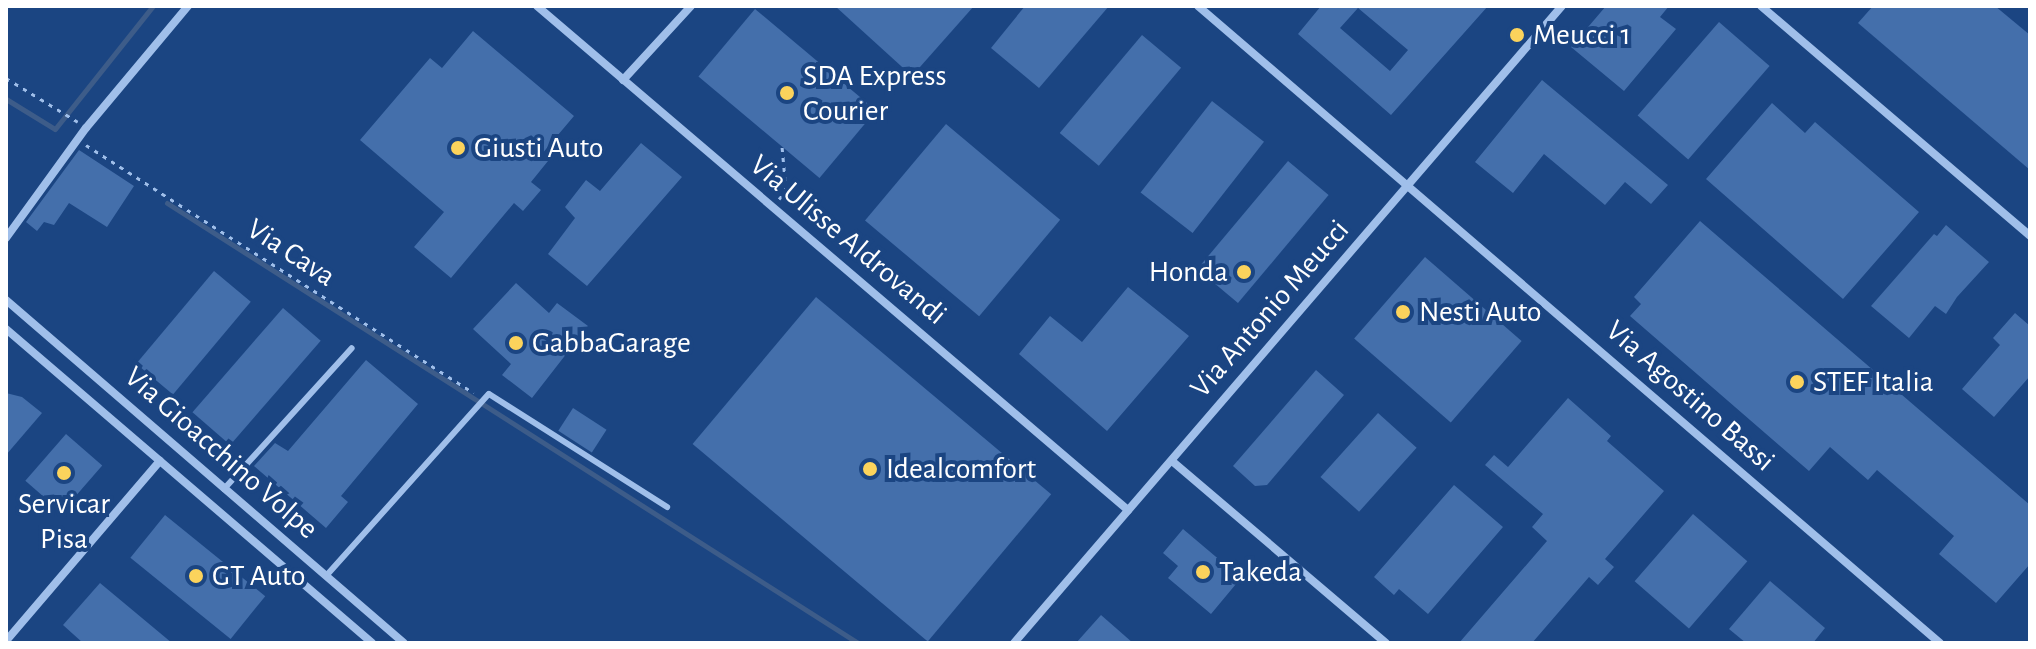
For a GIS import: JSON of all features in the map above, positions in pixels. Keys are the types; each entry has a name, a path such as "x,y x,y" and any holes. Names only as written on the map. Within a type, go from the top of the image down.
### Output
{"street":[{"path":"6,238 77,140 188,6"},
{"name":"Via Ulisse Aldrovandi","path":"537,6 1128,510"},
{"path":"623,80 691,6"},
{"name":"Via Agostino Bassi","path":"1198,6 1940,643"},
{"name":"Via Antonio Meucci","path":"1014,643 1562,6"},
{"path":"1761,6 2030,236"},
{"name":"Via Gioacchino Volpe","path":"6,300 404,643"},
{"name":"Via Gioacchino Volpe","path":"6,329 372,643"},
{"path":"6,641 160,461"},
{"path":"1172,461 1386,643"}],"lane":[{"path":"224,489 352,348"},
{"path":"326,576 489,394 667,507"}],"path":[{"path":"6,78 73,119"},
{"name":"Via Cava","path":"77,140 484,399"},
{"path":"782,146 786,191"}],"building":[{"path":"835,6 974,6 912,76"},
{"path":"1025,6 1109,6 1039,88 991,48"},
{"path":"1321,6 1488,6 1391,115 1298,34","holes":["1358,8 1408,50 1390,71 1340,28"]},
{"path":"1606,6 1669,6 1660,17 1676,29 1624,91 1571,47"},
{"path":"1873,6 1995,6 2030,35 2030,170 1858,23"},
{"name":"SDA Express Courier","path":"755,9 876,111 819,178 698,76"},
{"path":"1719,22 1770,66 1688,160 1638,116"},
{"name":"Giusti Auto","path":"473,31 574,116 541,155 548,161 531,182 541,190 523,211 514,203 451,278 414,247 444,212 360,140 430,58 442,68"},
{"path":"1142,35 1181,68 1099,166 1060,133"},
{"path":"1542,80 1668,185 1651,204 1625,182 1605,205 1544,154 1513,193 1475,162"},
{"path":"1212,101 1264,142 1193,233 1141,192"},
{"path":"1772,103 1805,133 1815,122 1919,212 1843,299 1706,179"},
{"path":"946,124 1060,220 979,316 865,221"},
{"path":"641,143 682,177 587,286 548,254 575,218 565,207 586,180 600,191"},
{"path":"79,150 134,186 107,227 69,203 54,225 44,222 37,231 26,222"},
{"path":"1288,161 1329,195 1238,303 1197,269"},
{"name":"STEF Italia","path":"1700,221 2030,505 2030,564 1996,603 1939,554 1954,536 1877,470 1868,480 1830,447 1809,471 1630,316 1641,304 1634,297"},
{"path":"1946,225 1989,262 1946,314 1935,306 1909,338 1871,306 1934,234 1937,236"},
{"path":"1425,257 1522,341 1451,422 1354,339"},
{"path":"214,271 251,302 173,395 136,364"},
{"path":"516,283 549,313 557,303 588,326 532,398 502,375 511,364 473,329"},
{"path":"1128,287 1189,336 1107,431 1019,354 1050,316 1082,342"},
{"name":"Idealcomfort","path":"816,297 1051,494 928,641 693,444"},
{"path":"283,308 321,341 230,445 192,412"},
{"path":"2015,313 2030,326 2030,376 1994,417 1962,389 2000,345 1993,338"},
{"path":"366,360 418,404 341,496 348,502 326,528 254,466 275,443 288,451"},
{"path":"1316,370 1344,395 1267,485 1255,486 1233,466"},
{"path":"6,393 22,397 42,413 6,455"},
{"path":"1568,398 1611,436 1607,441 1664,491 1605,559 1614,567 1598,585 1589,577 1532,643 1459,643 1547,541 1532,527 1543,514 1485,465 1494,455 1508,467"},
{"path":"573,408 607,430 592,452 558,431"},
{"path":"1378,413 1417,448 1359,512 1320,477"},
{"name":"Servicar Pisa","path":"66,434 102,465 62,512 25,481"},
{"path":"1454,485 1503,527 1428,614 1399,589 1394,595 1374,577"},
{"path":"1693,514 1747,561 1689,628 1635,581"},
{"name":"GT Auto","path":"165,515 265,596 231,639 130,558"},
{"name":"Takeda","path":"1183,529 1241,578 1211,614 1168,578 1178,566 1163,553"},
{"path":"1770,581 1825,628 1813,643 1746,643 1729,629"},
{"path":"100,583 172,643 83,643 63,625"},
{"path":"1101,615 1133,643 1076,643"}],"waterway":[{"path":"6,99 55,129 153,6"},
{"path":"167,203 858,643"}],"place":[{"name":"Meucci 1","path":"1517,35"},
{"name":"SDA Express Courier","path":"787,93"},
{"name":"Giusti Auto","path":"458,148"},
{"name":"Honda","path":"1244,272"},
{"name":"Nesti Auto","path":"1403,312"},
{"name":"GabbaGarage","path":"516,343"},
{"name":"STEF Italia","path":"1797,382"},
{"name":"Idealcomfort","path":"870,469"},
{"name":"Servicar Pisa","path":"64,473"},
{"name":"Takeda","path":"1203,572"},
{"name":"GT Auto","path":"196,576"}]}
